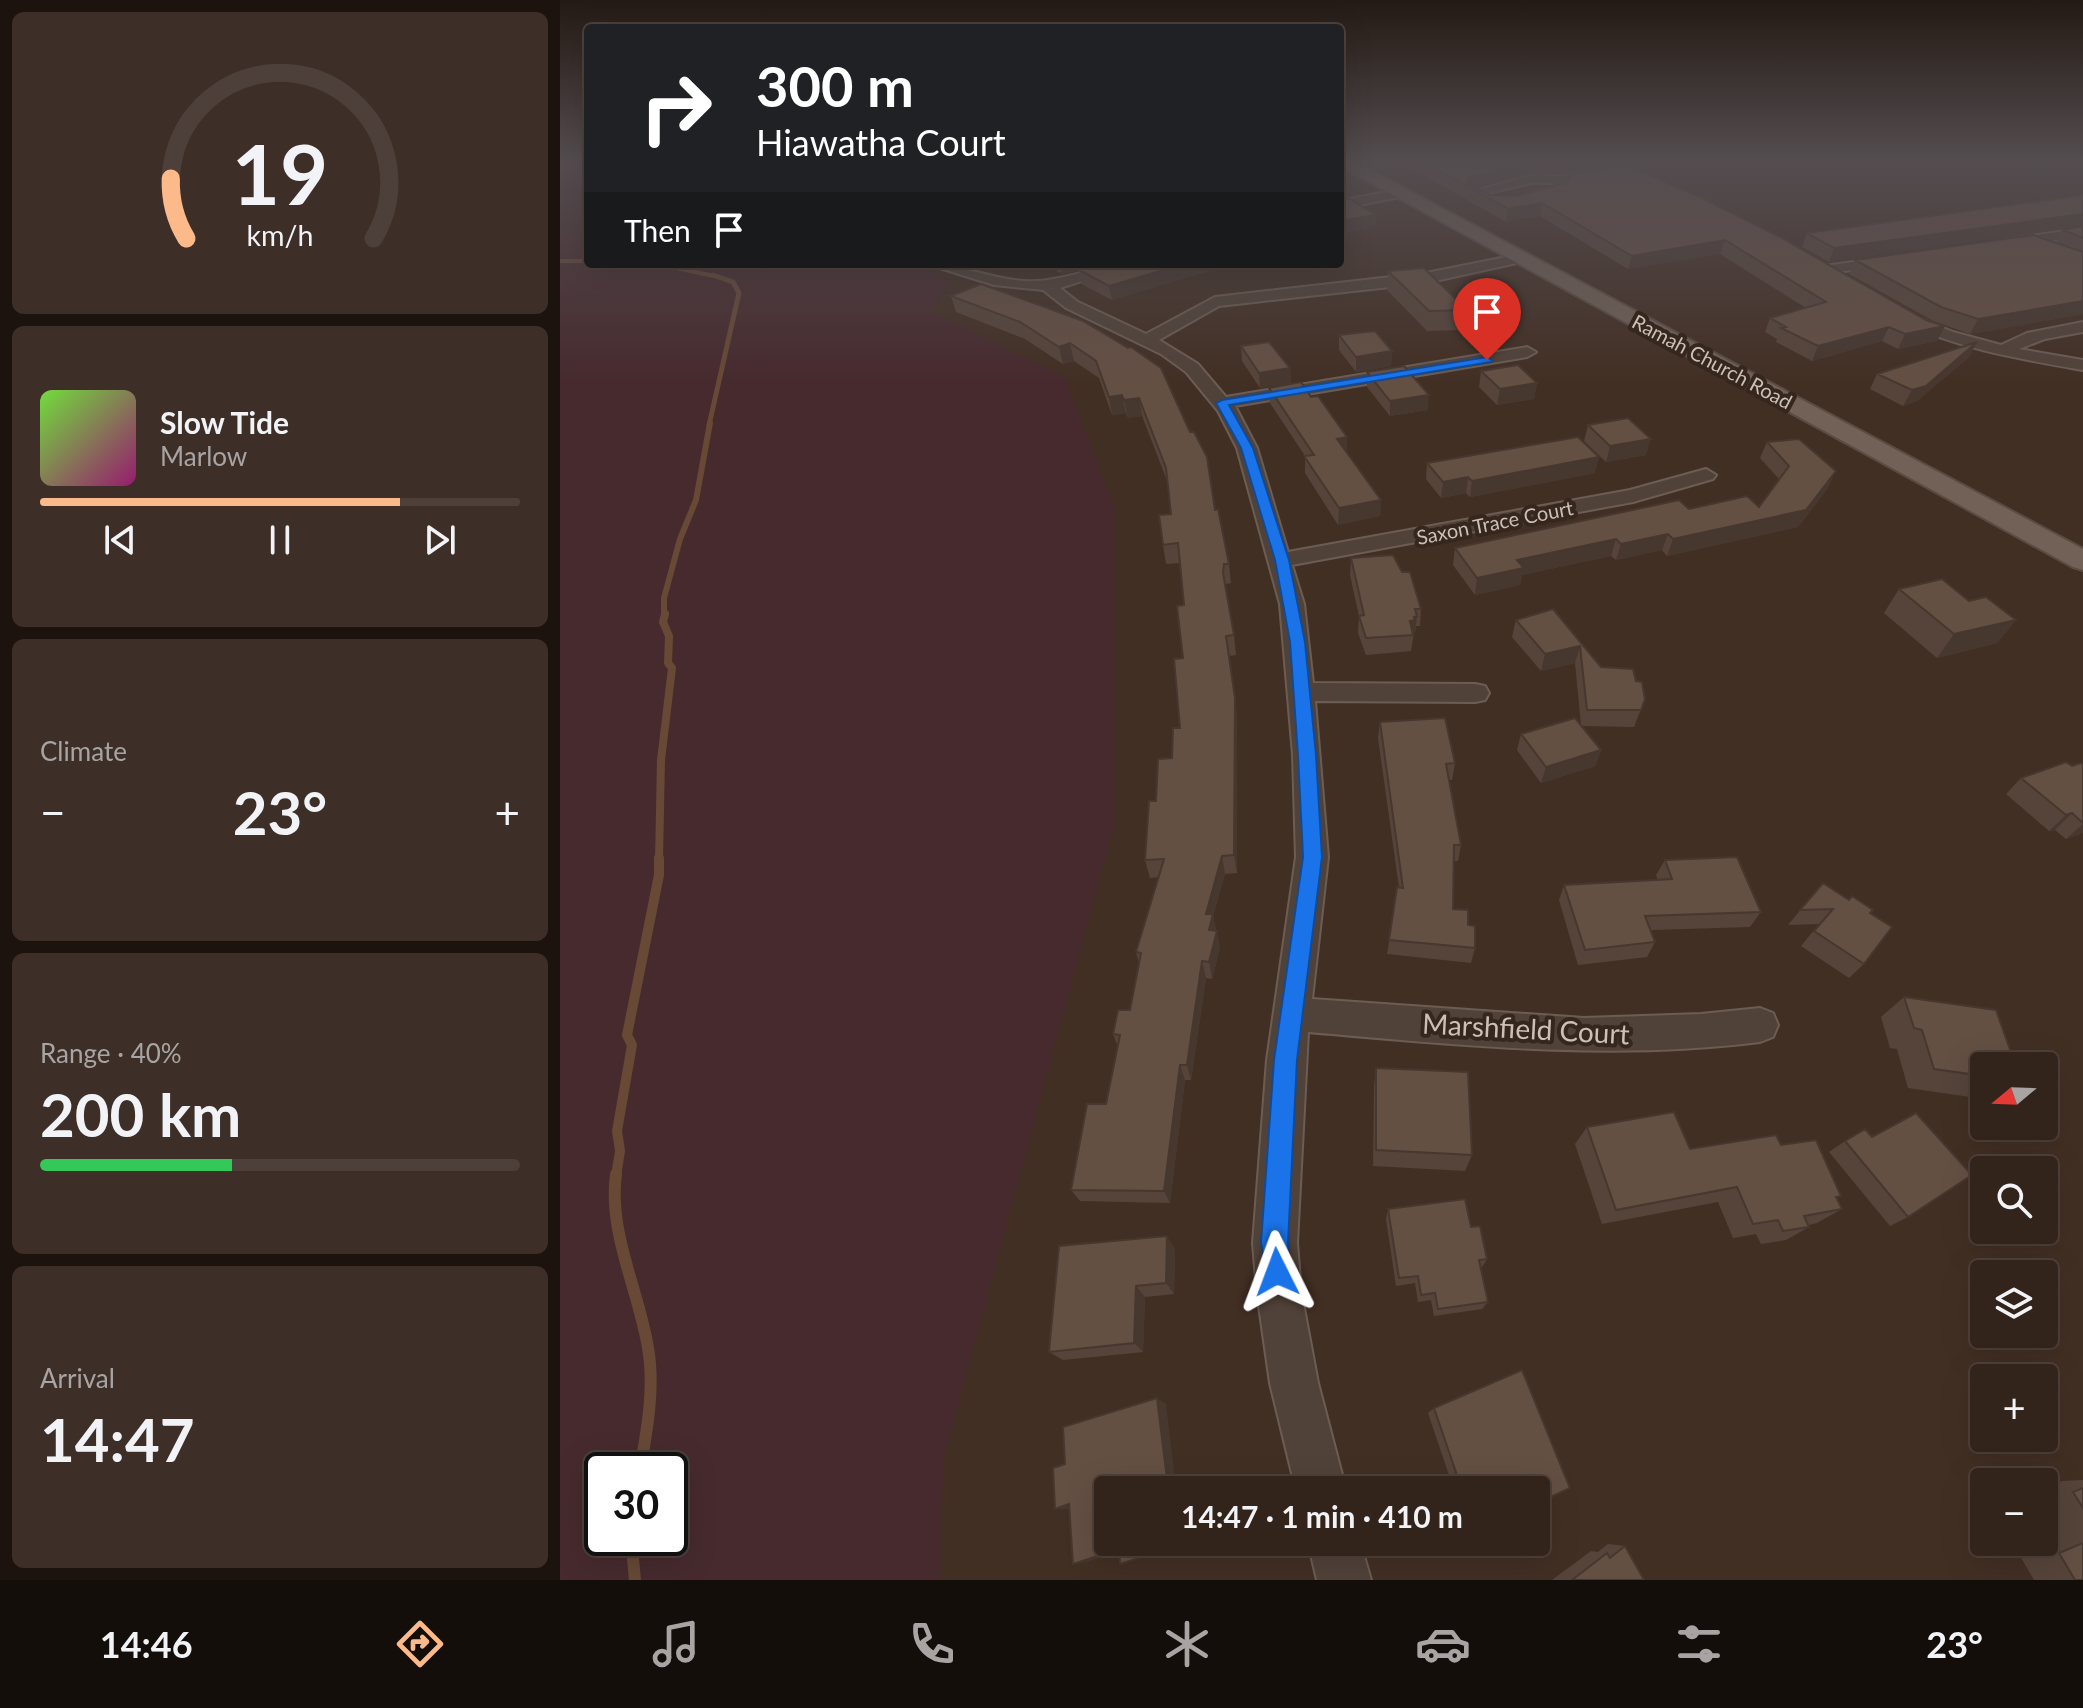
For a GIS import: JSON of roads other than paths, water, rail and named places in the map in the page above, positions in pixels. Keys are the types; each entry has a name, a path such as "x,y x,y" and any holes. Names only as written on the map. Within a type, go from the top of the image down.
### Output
{"main road":[{"name":"Ramah Church Road","path":"1478,235 2078,554"}],"street":[{"path":"1989,246 2064,235"},
{"path":"2028,240 2060,254"},
{"path":"1147,340 1215,302 1426,278 1521,258"},
{"path":"1824,270 1899,259"},
{"path":"1808,261 1849,285"},
{"path":"948,268 989,280 1045,284 1111,268"},
{"path":"1045,284 1072,305 1147,340 1192,368 1222,403 1247,448 1282,560 1297,642 1312,857 1291,1014 1275,1243 1279,1292 1294,1383 1317,1476"},
{"path":"1885,306 1926,328 1974,344 2083,365"},
{"path":"2005,350 2028,338 2083,327"},
{"path":"1222,403 1527,352"},
{"name":"Saxon Trace Court","path":"1282,560 1633,496 1706,475"},
{"path":"1300,692 1475,693"},
{"name":"Marshfield Court","path":"1291,1014 1583,1037 1700,1034 1760,1025"},
{"path":"1338,1556 1344,1580"}],"waterway":[{"path":"560,261 584,261"},
{"path":"676,268 718,277"},
{"path":"713,275 718,277"},
{"path":"709,425 739,293 733,282 718,277"},
{"path":"664,616 664,598 680,539 696,500 710,423"},
{"path":"659,860 661,760 672,668 668,663 669,636 663,622 665,614"},
{"path":"616,1176 620,1151 617,1131 632,1045 627,1035 659,875 659,860"},
{"path":"616,1174 616,1218 650,1363 649,1409 643,1452"},
{"path":"633,1556 635,1580"}]}
